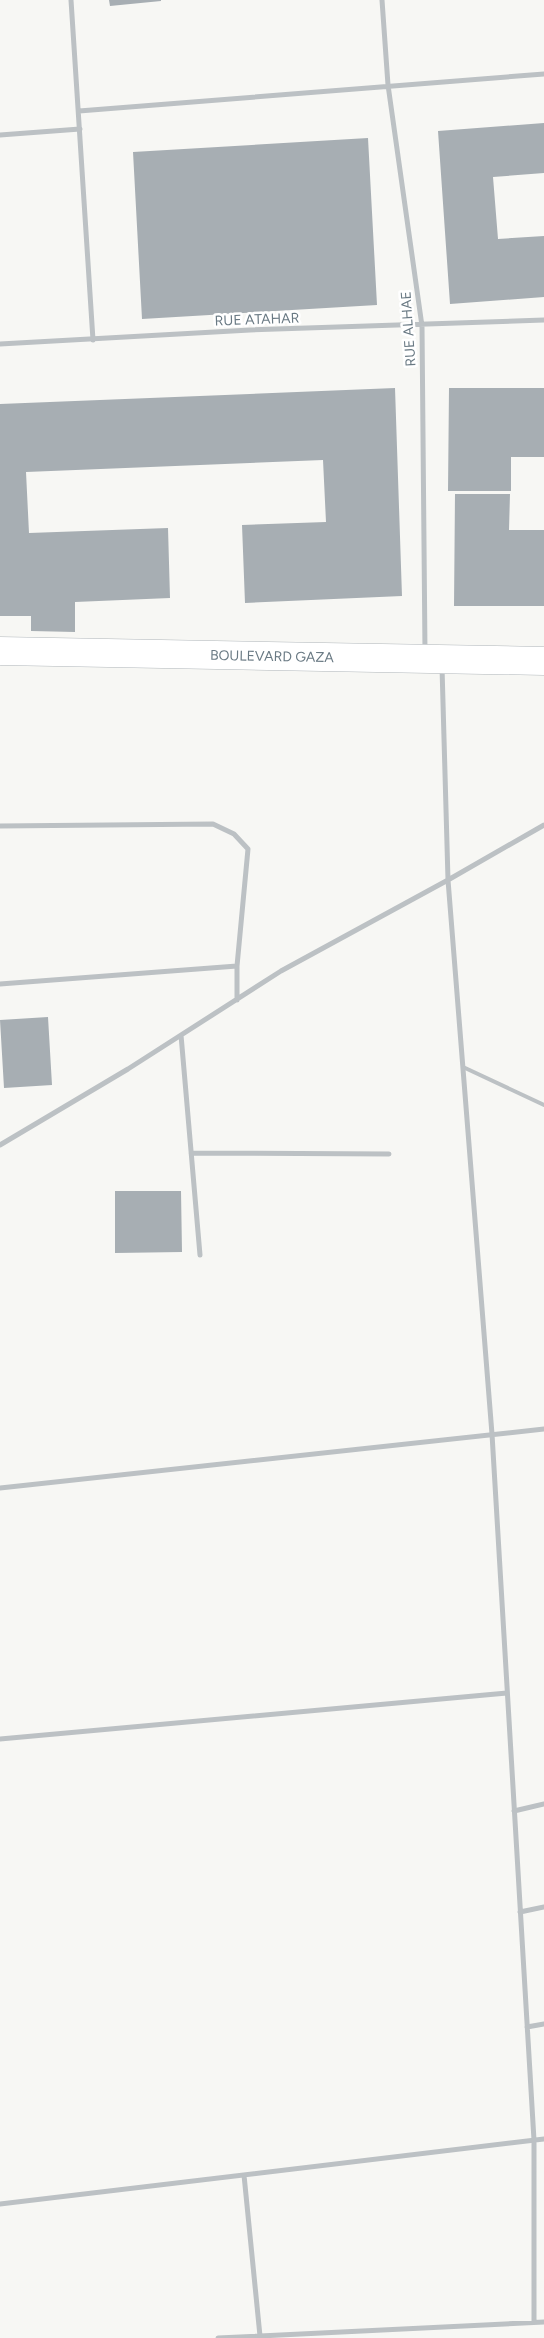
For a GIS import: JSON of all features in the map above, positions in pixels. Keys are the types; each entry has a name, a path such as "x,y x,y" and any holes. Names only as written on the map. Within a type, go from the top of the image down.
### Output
{"main road":[{"name":"BOULEVARD GAZA","path":"0,651 544,661"}],"street":[{"path":"71,0 93,340"},
{"name":"RUE ALHAE","path":"382,0 388,85 422,326 433,659 448,880 492,1434 534,2140 534,2322"},
{"path":"78,111 544,74"},
{"path":"0,135 80,129"},
{"name":"RUE ATAHAR","path":"0,344 250,330 422,326 544,320"},
{"path":"0,826 213,824 234,834 248,849 237,966 237,1000"},
{"path":"0,1145 181,1035 281,971 544,825"},
{"path":"0,984 237,966"},
{"path":"181,1035 200,1255"},
{"path":"191,1153 389,1154"},
{"path":"0,1488 544,1429"},
{"path":"0,1738 507,1693"},
{"path":"514,1811 544,1804"},
{"path":"520,1912 544,1907"},
{"path":"526,2027 544,2024"},
{"path":"0,2204 544,2139"},
{"path":"244,2175 260,2337"},
{"path":"218,2338 544,2322"}],"lane":[{"path":"463,1067 544,1104"}],"building":[{"path":"109,0 161,0 161,1 110,6"},
{"path":"544,123 544,173 493,177 498,239 544,236 544,297 450,304 438,131"},
{"path":"368,138 377,305 142,319 133,152"},
{"path":"395,388 402,596 245,603 242,525 326,522 323,460 26,472 29,533 168,528 170,598 75,602 75,632 31,631 31,616 0,616 0,404"},
{"path":"449,388 544,388 544,457 511,457 511,491 448,491"},
{"path":"455,494 510,494 509,530 544,530 544,606 454,606"},
{"path":"48,1017 52,1085 4,1088 0,1020"},
{"path":"115,1191 181,1191 182,1252 115,1253"}]}
